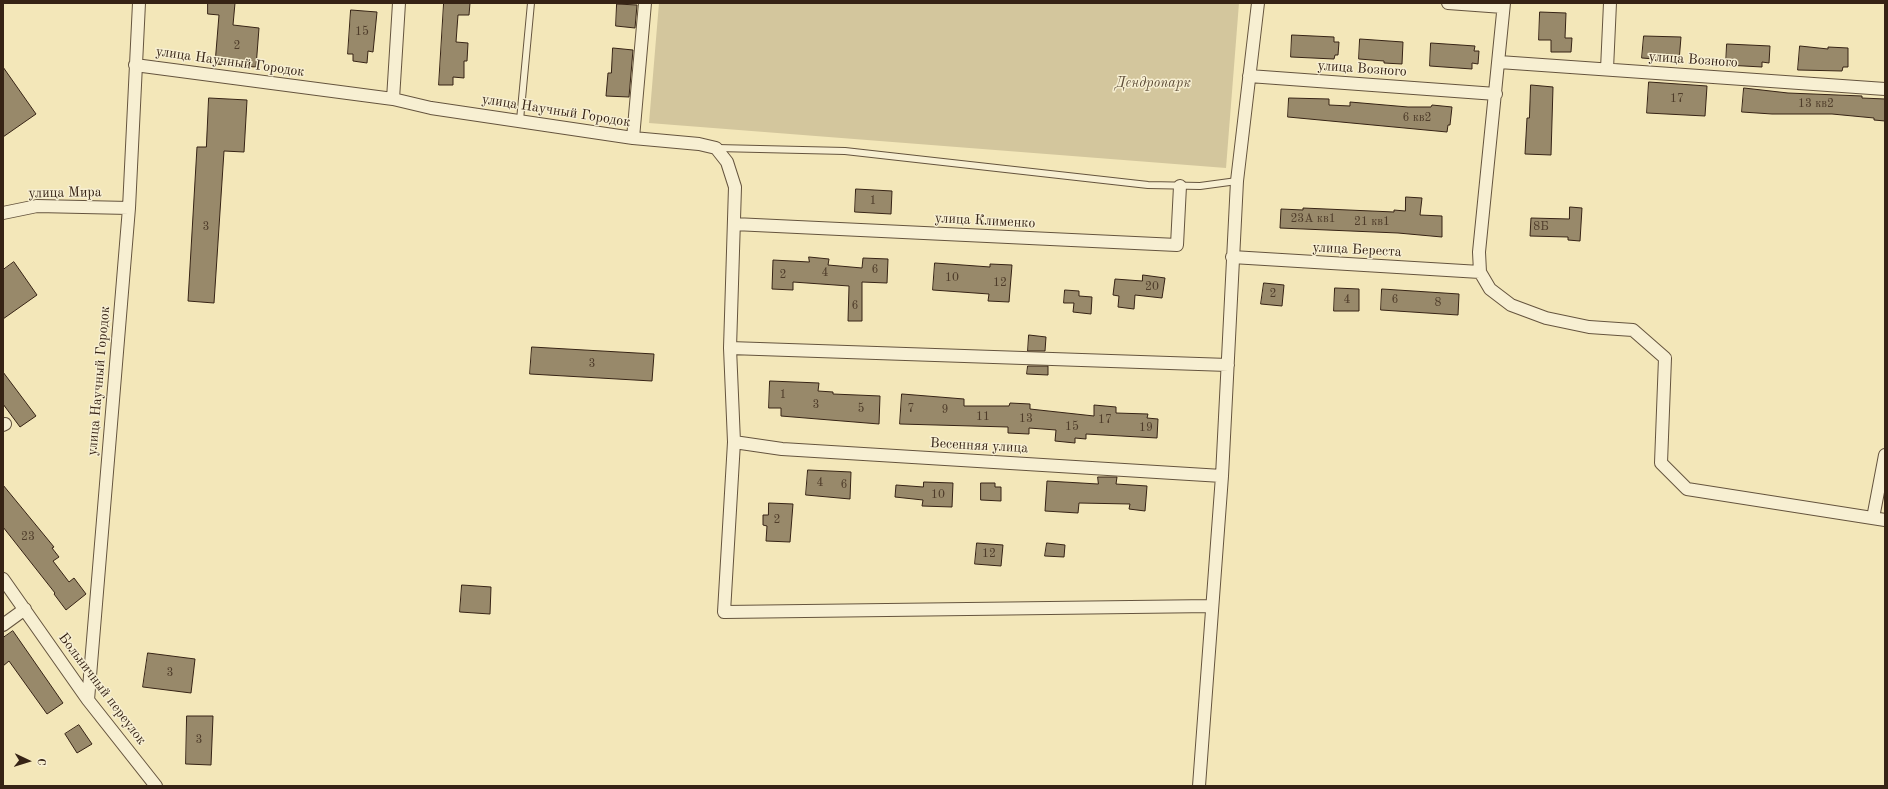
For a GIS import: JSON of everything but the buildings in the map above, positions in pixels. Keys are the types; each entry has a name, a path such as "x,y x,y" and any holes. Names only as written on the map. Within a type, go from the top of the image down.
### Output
{"street":[{"name":"улица Научный Городок","path":"88,700 129,208 139,3"},
{"path":"393,99 400,3"},
{"path":"633,138 645,3"},
{"path":"1199,786 1222,476 1237,181 1258,3"},
{"path":"1448,3 1504,5 1479,252 1480,272 1490,289 1511,305 1546,318 1589,327 1633,330 1664,358 1661,463 1688,489 1885,520"},
{"path":"1607,69 1610,3"},
{"name":"улица Возного","path":"1499,62 1885,89"},
{"name":"улица Научный Городок","path":"135,65 393,99 431,108 520,120 633,138 699,144 716,148"},
{"name":"улица Возного","path":"1249,76 1496,94"},
{"path":"716,148 727,162 735,187 730,348 734,442 724,612 1212,606"},
{"name":"улица Клименко","path":"734,224 1177,244 1180,186"},
{"name":"улица Мира","path":"3,213 37,206 129,208"},
{"name":"улица Береста","path":"1232,258 1480,272"},
{"path":"730,348 1228,365"},
{"name":"Весенняя улица","path":"734,442 782,450 1222,476"},
{"path":"1872,518 1885,455"},
{"name":"Больничный переулок","path":"3,579 88,700 156,786"},
{"path":"3,624 25,609"}],"lane":[{"path":"520,120 531,3"},
{"path":"716,148 845,151 1140,184 1200,186 1237,181"}],"green space":[{"name":"Дендропарк","path":"659,3 1239,3 1226,168 649,123"}]}
